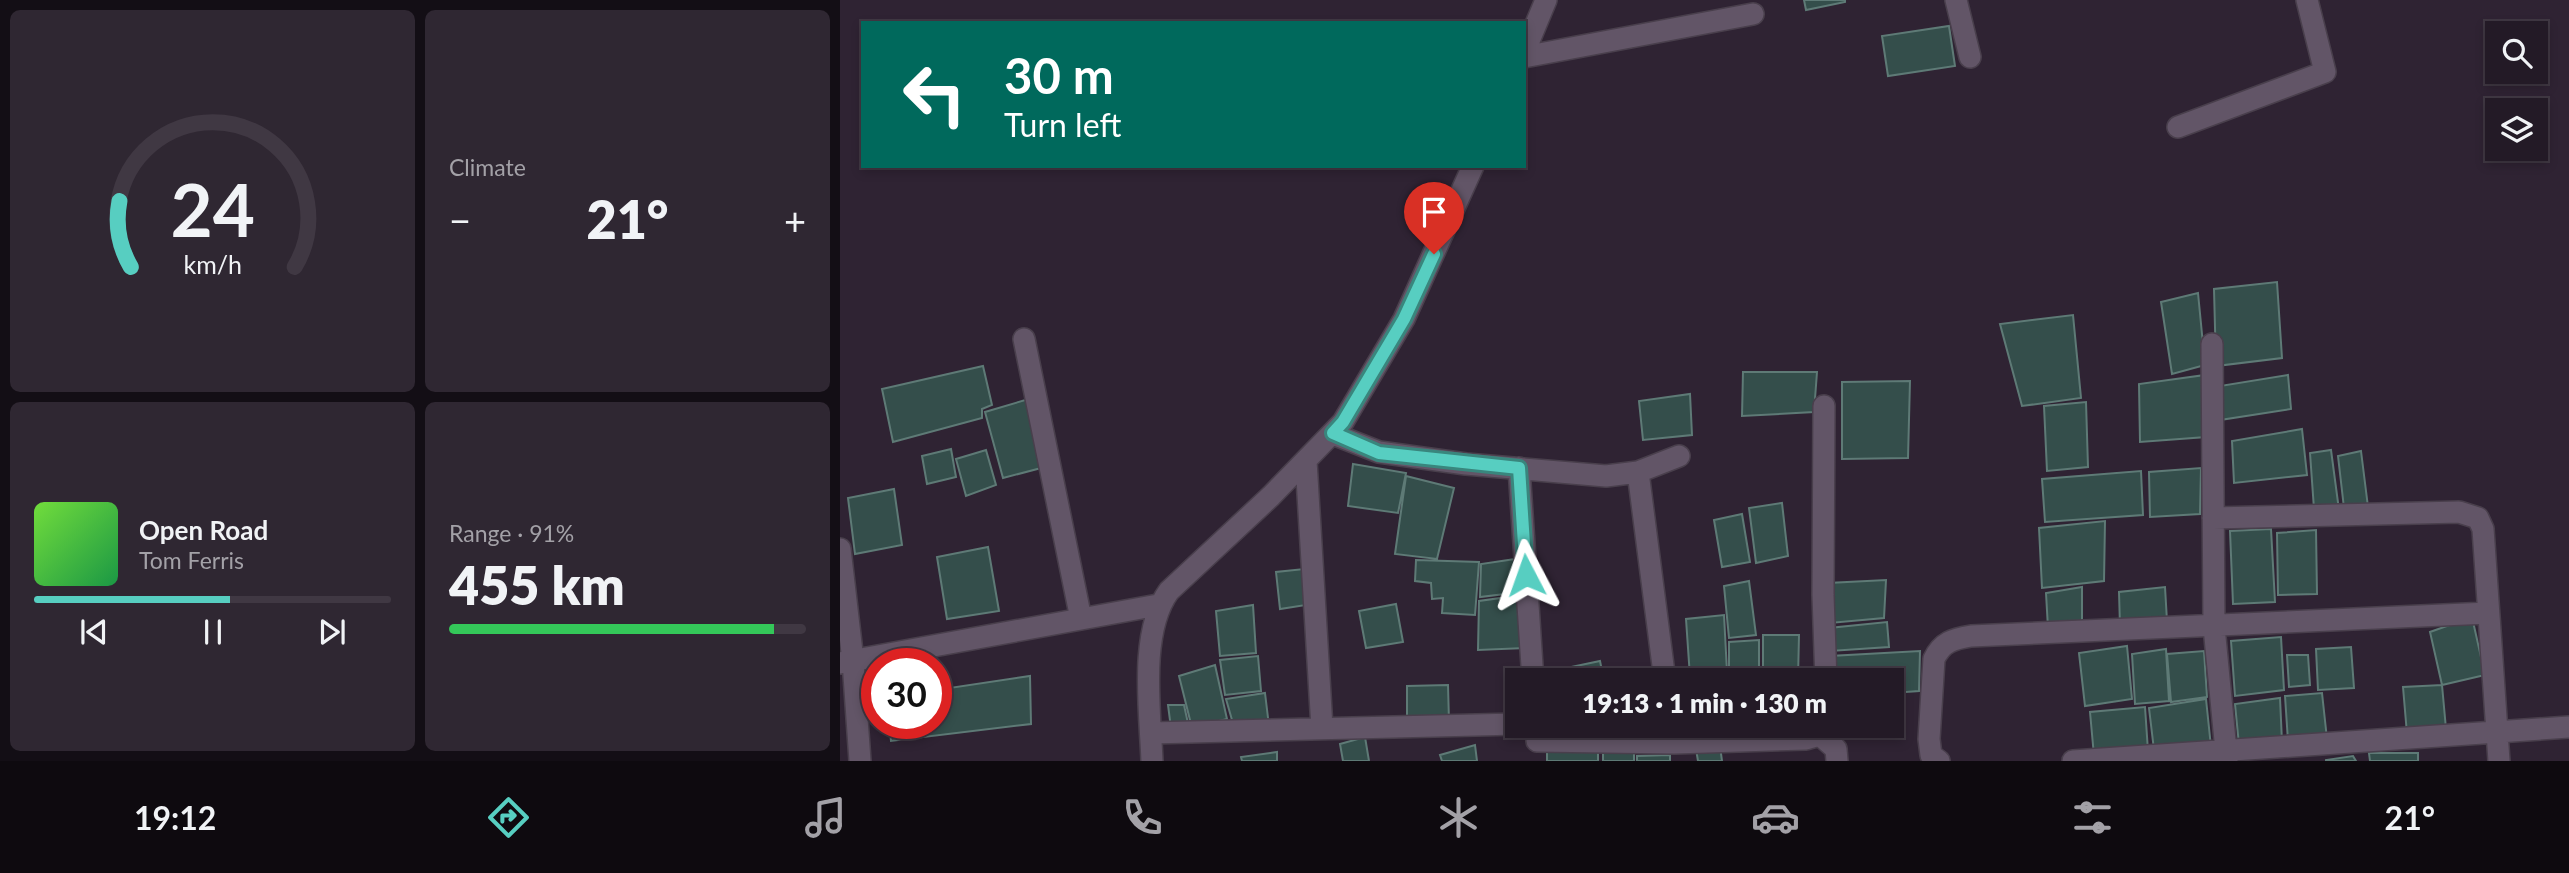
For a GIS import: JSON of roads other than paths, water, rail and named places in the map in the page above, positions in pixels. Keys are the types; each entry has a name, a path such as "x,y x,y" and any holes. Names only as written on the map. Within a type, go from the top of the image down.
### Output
{"street":[{"path":"1526,50 1546,0"},
{"path":"1955,0 1970,57"},
{"path":"2178,127 2325,72 2307,0"},
{"path":"1526,55 1753,14"},
{"path":"1152,761 1149,639 1158,605 1169,591 1271,496 1338,428 1404,319 1472,168"},
{"path":"1024,339 1081,620"},
{"path":"2212,344 2214,627 2226,756"},
{"path":"1824,406 1823,595 1826,668"},
{"path":"1338,428 1379,453 1606,476 1638,472 1679,456"},
{"path":"1306,461 1322,728"},
{"path":"1519,468 1532,668"},
{"path":"1638,472 1663,668"},
{"path":"2213,518 2459,512 2478,518 2483,528 2499,761"},
{"path":"840,549 847,662 860,761"},
{"path":"847,662 1158,605"},
{"path":"1939,761 1931,755 1929,740 1934,659 1940,648 1953,639 1971,636 2488,613"},
{"path":"1151,733 1505,724"},
{"path":"2073,761 2226,756 2569,727"},
{"path":"1537,743 1622,738"},
{"path":"1773,738 1808,738"},
{"path":"1827,738 1836,749 1837,761"}]}
